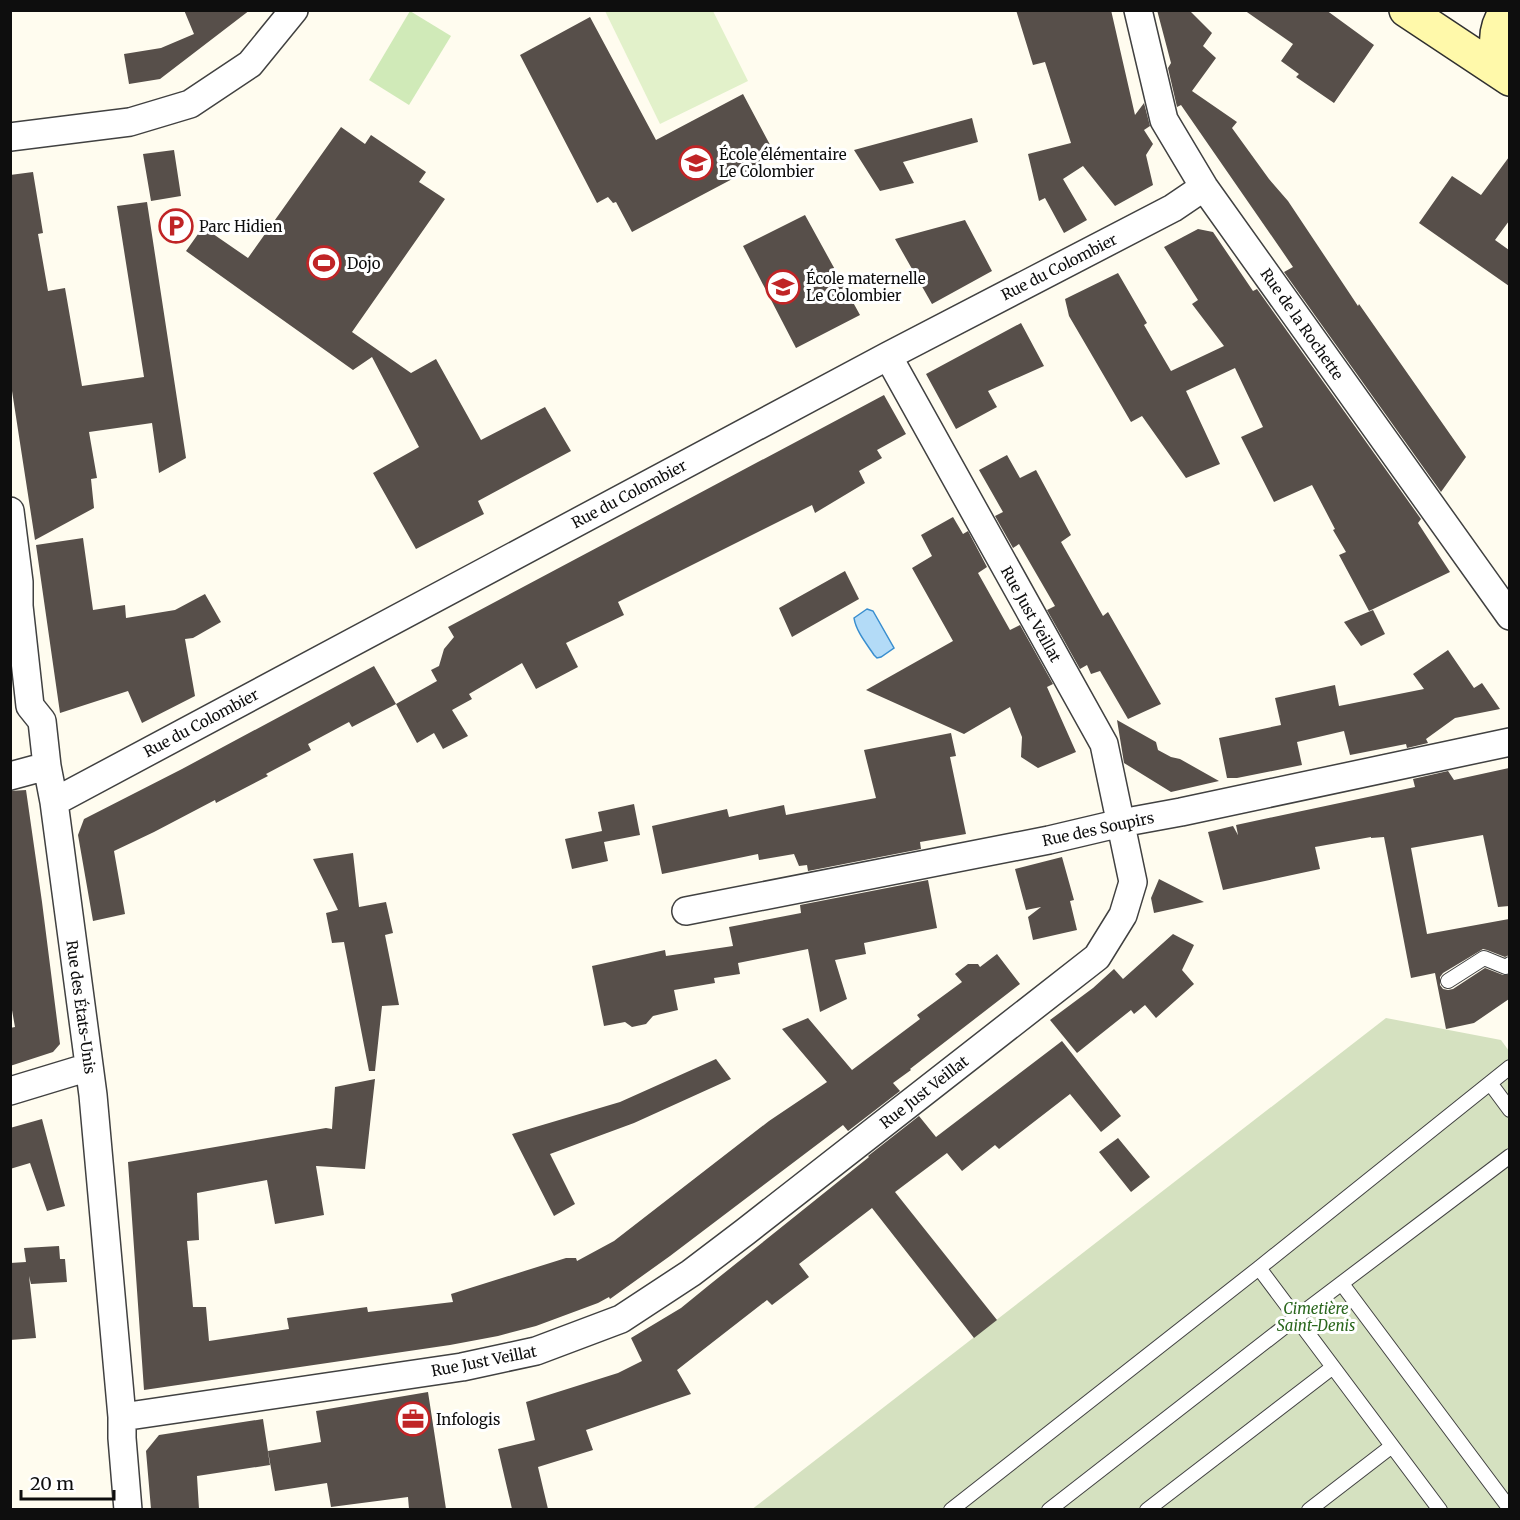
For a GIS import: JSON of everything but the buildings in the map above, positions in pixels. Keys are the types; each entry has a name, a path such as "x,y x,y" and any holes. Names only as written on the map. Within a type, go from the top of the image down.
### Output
{"main road":[{"path":"1406,10 1509,78"},
{"path":"1507,10 1498,29 1497,48 1509,78"}],"street":[{"path":"10,137 130,122 190,104 250,64 294,10"},
{"name":"Rue de la Rochette","path":"1138,10 1164,120 1204,187 1509,616"},
{"name":"Rue du Colombier","path":"54,802 888,356 1173,208 1204,187"},
{"name":"Rue Just Veillat","path":"122,1417 462,1367 536,1351 621,1319 691,1273 736,1239 1097,957 1123,915 1133,882 1104,744 888,356"},
{"name":"Rue des États-Unis","path":"10,511 15,583 30,706 42,721 89,1067 122,1417 128,1509"},
{"name":"Rue des Soupirs","path":"686,911 1037,842 1509,742"},
{"path":"10,776 47,766"},
{"path":"10,1091 89,1067"}],"lane":[{"path":"1448,981 1484,958 1506,967 1509,964"},
{"path":"951,1509 1259,1268 1509,1067"},
{"path":"1490,1083 1509,1110"},
{"path":"1049,1509 1509,1156"},
{"path":"1259,1268 1440,1509"},
{"path":"1342,1284 1509,1509"},
{"path":"1147,1509 1333,1367"},
{"path":"1309,1509 1392,1446"}],"green space":[{"path":"410,11 451,36 409,105 369,80"},
{"path":"605,11 713,11 748,81 660,124"},
{"name":"Cimetière Saint-Denis","path":"1386,1018 1501,1040 1509,1051 1509,1509 751,1510"}],"water":[{"path":"867,609 873,611 894,648 877,658 862,637 854,618"}],"place":[{"name":"École élémentaire Le Colombier","path":"696,163"},
{"name":"Parc Hidien","path":"176,226"},
{"name":"Dojo","path":"324,263"},
{"name":"École maternelle Le Colombier","path":"783,287"},
{"name":"Infologis","path":"413,1419"}]}
